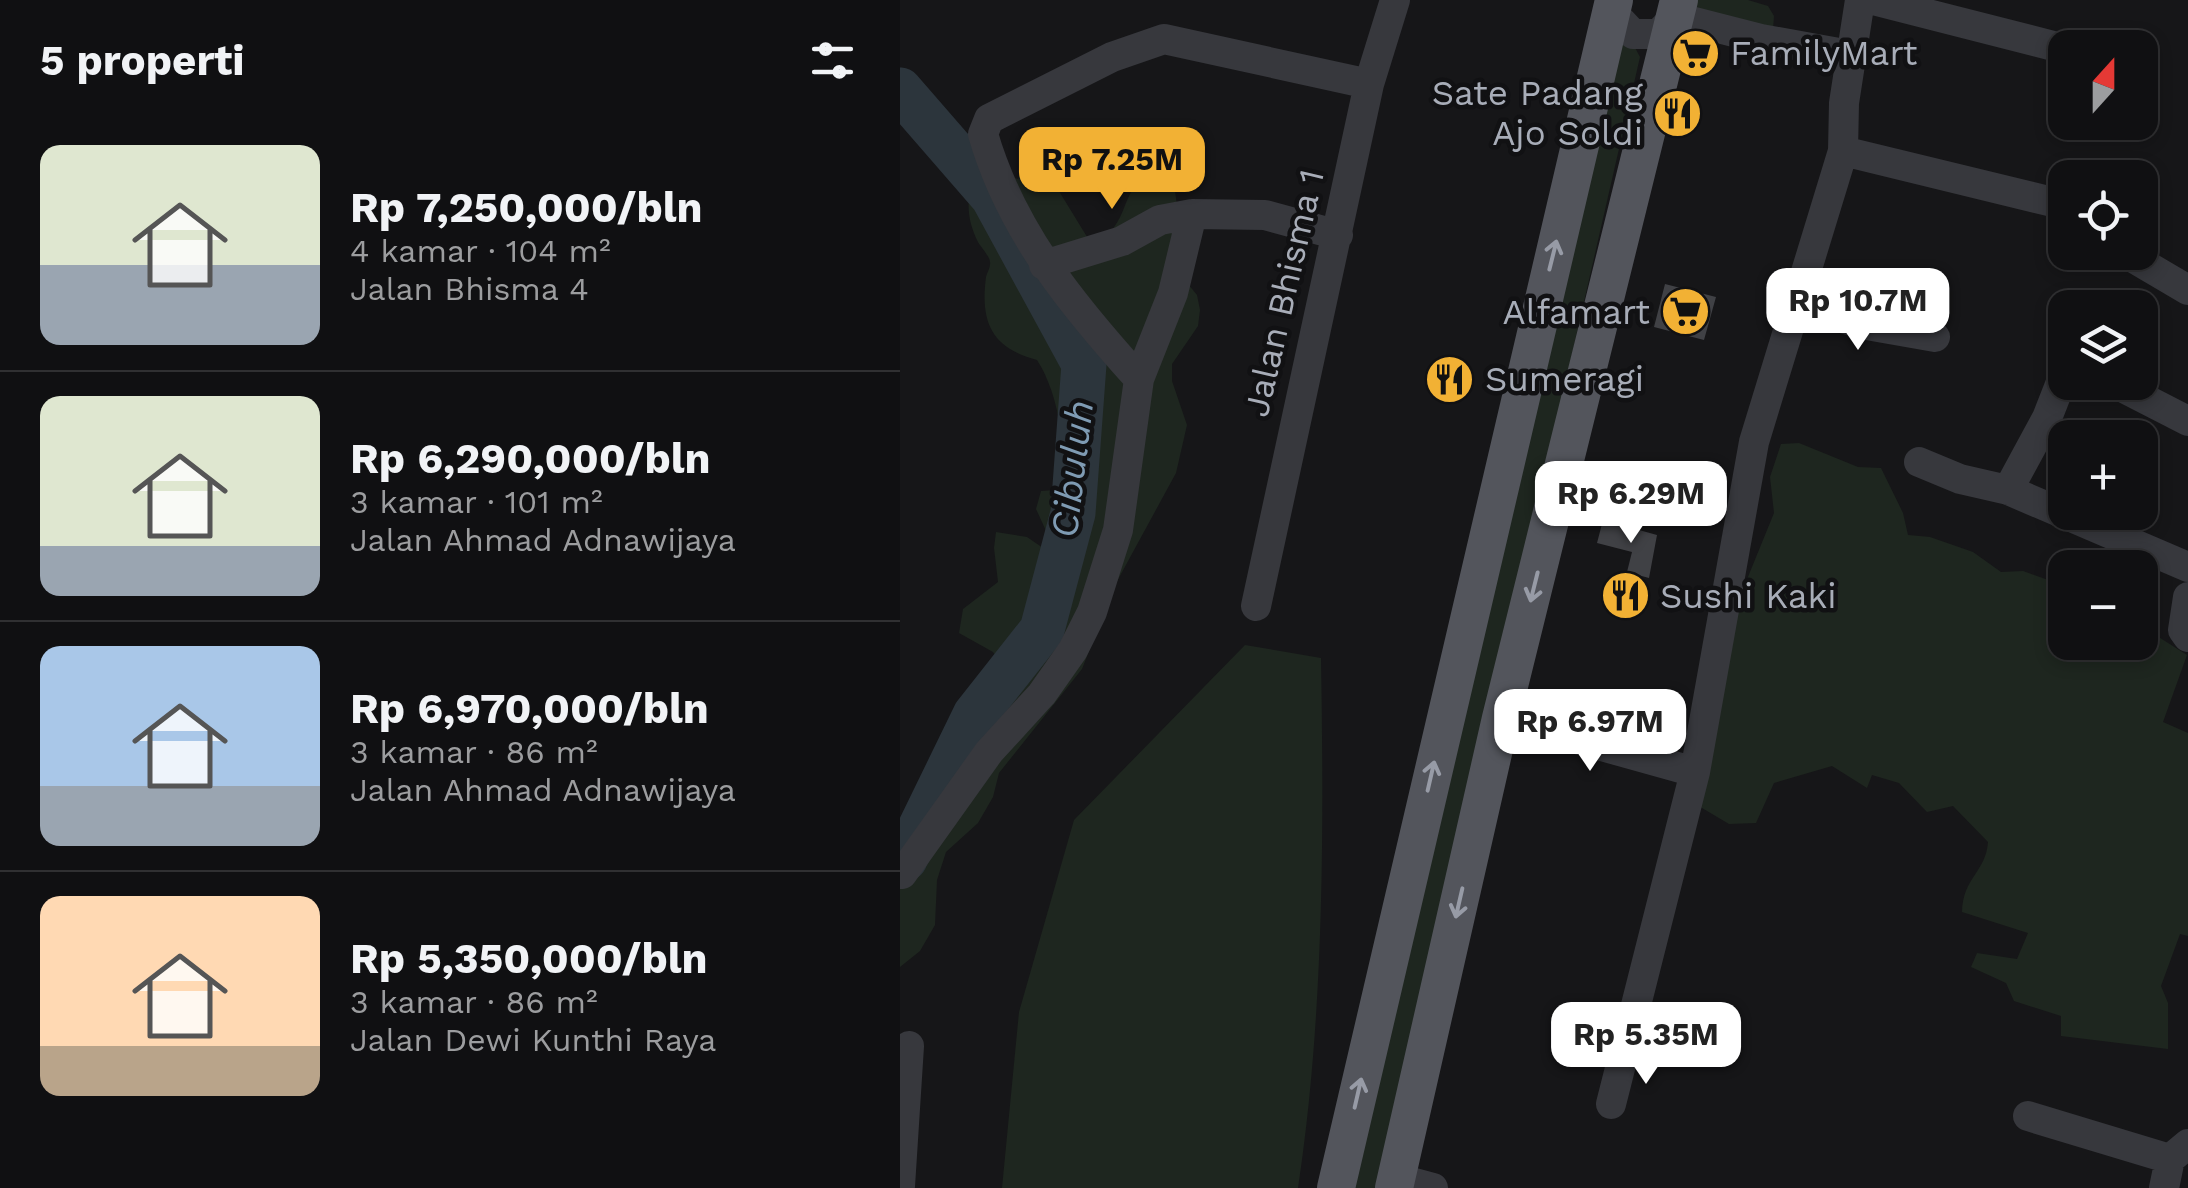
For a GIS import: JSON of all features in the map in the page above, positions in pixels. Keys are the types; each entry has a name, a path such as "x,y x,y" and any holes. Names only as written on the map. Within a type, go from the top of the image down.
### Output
{"main road":[{"path":"1336,1188 1612,1"},
{"path":"1395,1183 1501,718 1674,6"}],"street":[{"name":"Jalan Bhisma 1","path":"1256,606 1369,84 1395,0"},
{"path":"1611,1104 1694,772 1754,442 1843,151 1850,55 1860,0"},
{"path":"1874,0 2048,45"},
{"path":"1612,1 1622,26 1645,37 1658,34 1674,6 1761,39 1850,55"},
{"path":"1139,379 1044,265 993,169 983,134 989,119 1112,57 1146,42 1164,39 1369,84"},
{"path":"1843,151 2048,201"},
{"path":"1044,265 1122,241 1160,220 1192,214 1265,216 1338,234"},
{"path":"902,874 989,752 1042,694 1073,650 1092,612 1118,530 1139,379 1174,293 1192,214"},
{"path":"2154,270 2188,290"},
{"path":"1797,304 1861,324 1935,337"},
{"path":"2008,490 2054,400"},
{"path":"2147,400 2188,421"},
{"path":"1919,462 1960,479 2008,490 2188,566"},
{"path":"2188,597 2182,630 2188,636"},
{"path":"1501,718 1694,772"},
{"path":"900,1186 912,1045"},
{"path":"2028,1116 2174,1164"},
{"path":"1395,1183 1432,1188"}],"shaded area":[{"path":"1692,0 1748,0 1768,6 1774,16 1773,30 1698,40 1686,38"},
{"path":"1610,43 1633,44 1640,57 1381,1188 1348,1188"},
{"path":"1031,157 1043,165 1092,245 1112,230 1131,192 1144,177 1154,170 1168,177 1175,191 1188,284 1197,295 1200,310 1198,326 1172,364 1172,381 1187,425 1176,473 1115,585 1082,669 999,773 993,797 978,823 946,852 937,880 935,925 920,951 900,967 900,861 961,775 942,758 976,721 1004,713 1018,675 1004,668 993,652 959,633 963,609 998,582 996,532 1027,537 1059,559 1036,509 1041,491 1056,490 1060,476 1062,442 1056,406 1037,360 1009,348 992,331 985,308 990,260 978,242 969,213 972,185 981,167 1018,179"},
{"path":"1799,443 1858,467 1881,468 1903,513 1908,535 1930,537 1973,552 2001,572 2023,571 2048,580 2048,660 2158,660 2158,637 2187,655 2163,722 2188,733 2188,936 2180,934 2161,986 2168,1003 2168,1049 2061,1036 2061,1016 2014,1001 2006,983 1971,967 1977,953 2017,959 2028,933 1962,912 1966,891 1983,861 1988,842 1953,806 1927,812 1899,783 1872,775 1867,788 1832,766 1774,783 1756,823 1729,824 1697,805 1741,594 1774,513 1770,477 1781,444"},
{"path":"1245,645 1321,658 1322,857 1317,991 1298,1188 1002,1188 1019,1012 1074,820"}],"building":[{"path":"1692,41 1709,45 1699,74 1685,69"},
{"name":"Alfamart","path":"1665,284 1716,297 1704,340 1654,327"},
{"path":"1603,520 1657,535 1649,578 1627,572 1632,552 1597,543"}],"waterway":[{"name":"Cibuluh","path":"900,90 993,197 1084,364 1073,513 1042,630 975,715 905,859 900,861"}],"place":[{"name":"FamilyMart","path":"1695,53"},
{"name":"Sate Padang Ajo Soldi","path":"1678,113"},
{"name":"Alfamart","path":"1685,312"},
{"name":"Sumeragi","path":"1450,379"},
{"name":"Sushi Kaki","path":"1625,596"}]}
